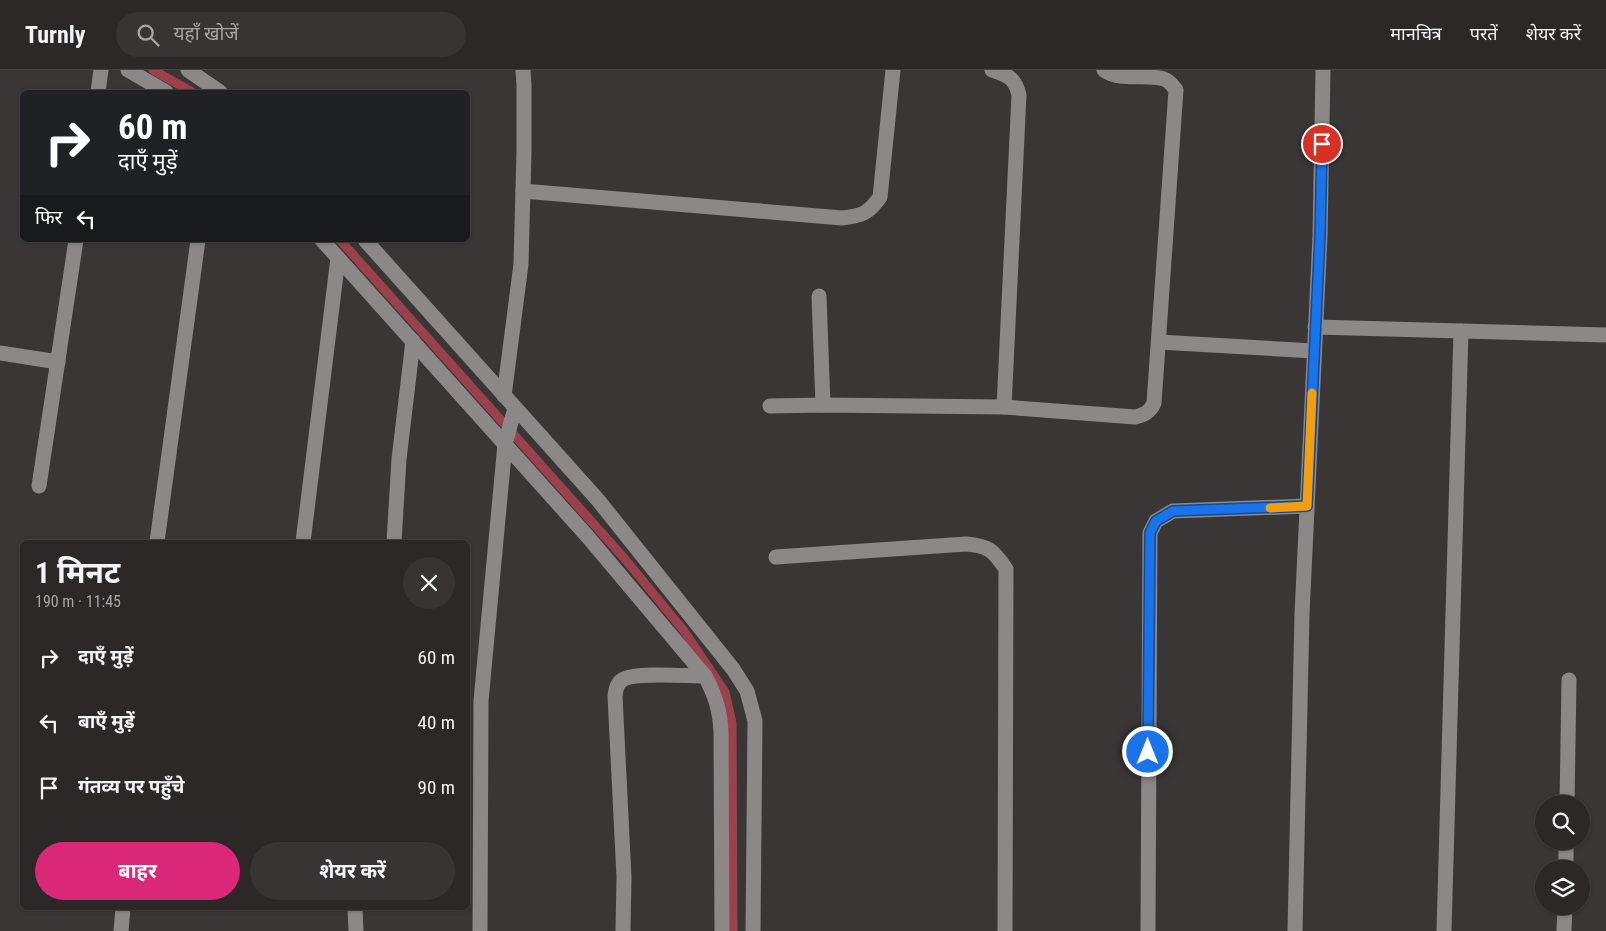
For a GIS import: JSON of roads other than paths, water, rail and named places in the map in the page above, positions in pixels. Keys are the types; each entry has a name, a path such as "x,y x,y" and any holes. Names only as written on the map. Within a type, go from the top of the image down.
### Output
{"street":[{"path":"98,90 101,70"},
{"path":"128,70 163,90"},
{"path":"188,70 217,90"},
{"path":"480,931 481,701 509,426 504,396 521,264 523,70"},
{"path":"523,192 842,218 857,217 871,210 880,197 893,70"},
{"path":"992,70 1006,74 1016,84 1019,95 1004,407"},
{"path":"770,406 1004,407 1135,417 1152,409 1159,342 1176,90 1171,83 1164,79 1113,75 1104,70"},
{"path":"1295,931 1302,614 1320,236 1323,70"},
{"path":"40,486 76,242"},
{"path":"157,540 198,242"},
{"path":"324,242 413,341 509,426 598,500 733,669 747,691 755,721 753,931"},
{"path":"367,242 504,396"},
{"path":"303,540 338,258"},
{"path":"819,296 822,405"},
{"path":"1316,327 1606,335"},
{"path":"1444,931 1461,331"},
{"path":"394,540 399,459 413,341"},
{"path":"1159,342 1314,352"},
{"path":"0,353 58,362"},
{"path":"509,426 588,537 705,676 715,694 720,715 721,732 722,931"},
{"path":"1148,931 1150,533 1156,521 1173,511 1307,506"},
{"path":"776,557 966,544 982,546 996,554 1006,569 1005,931"},
{"path":"623,931 624,877 615,696 617,686 622,680 636,676 705,676"},
{"path":"1567,795 1569,680"},
{"path":"121,931 123,910"},
{"path":"355,910 356,931"},
{"path":"1564,931 1565,915"}],"waterway":[{"path":"153,70 188,90"},
{"path":"342,242 625,559 684,631 725,692 732,723 733,931"}]}
